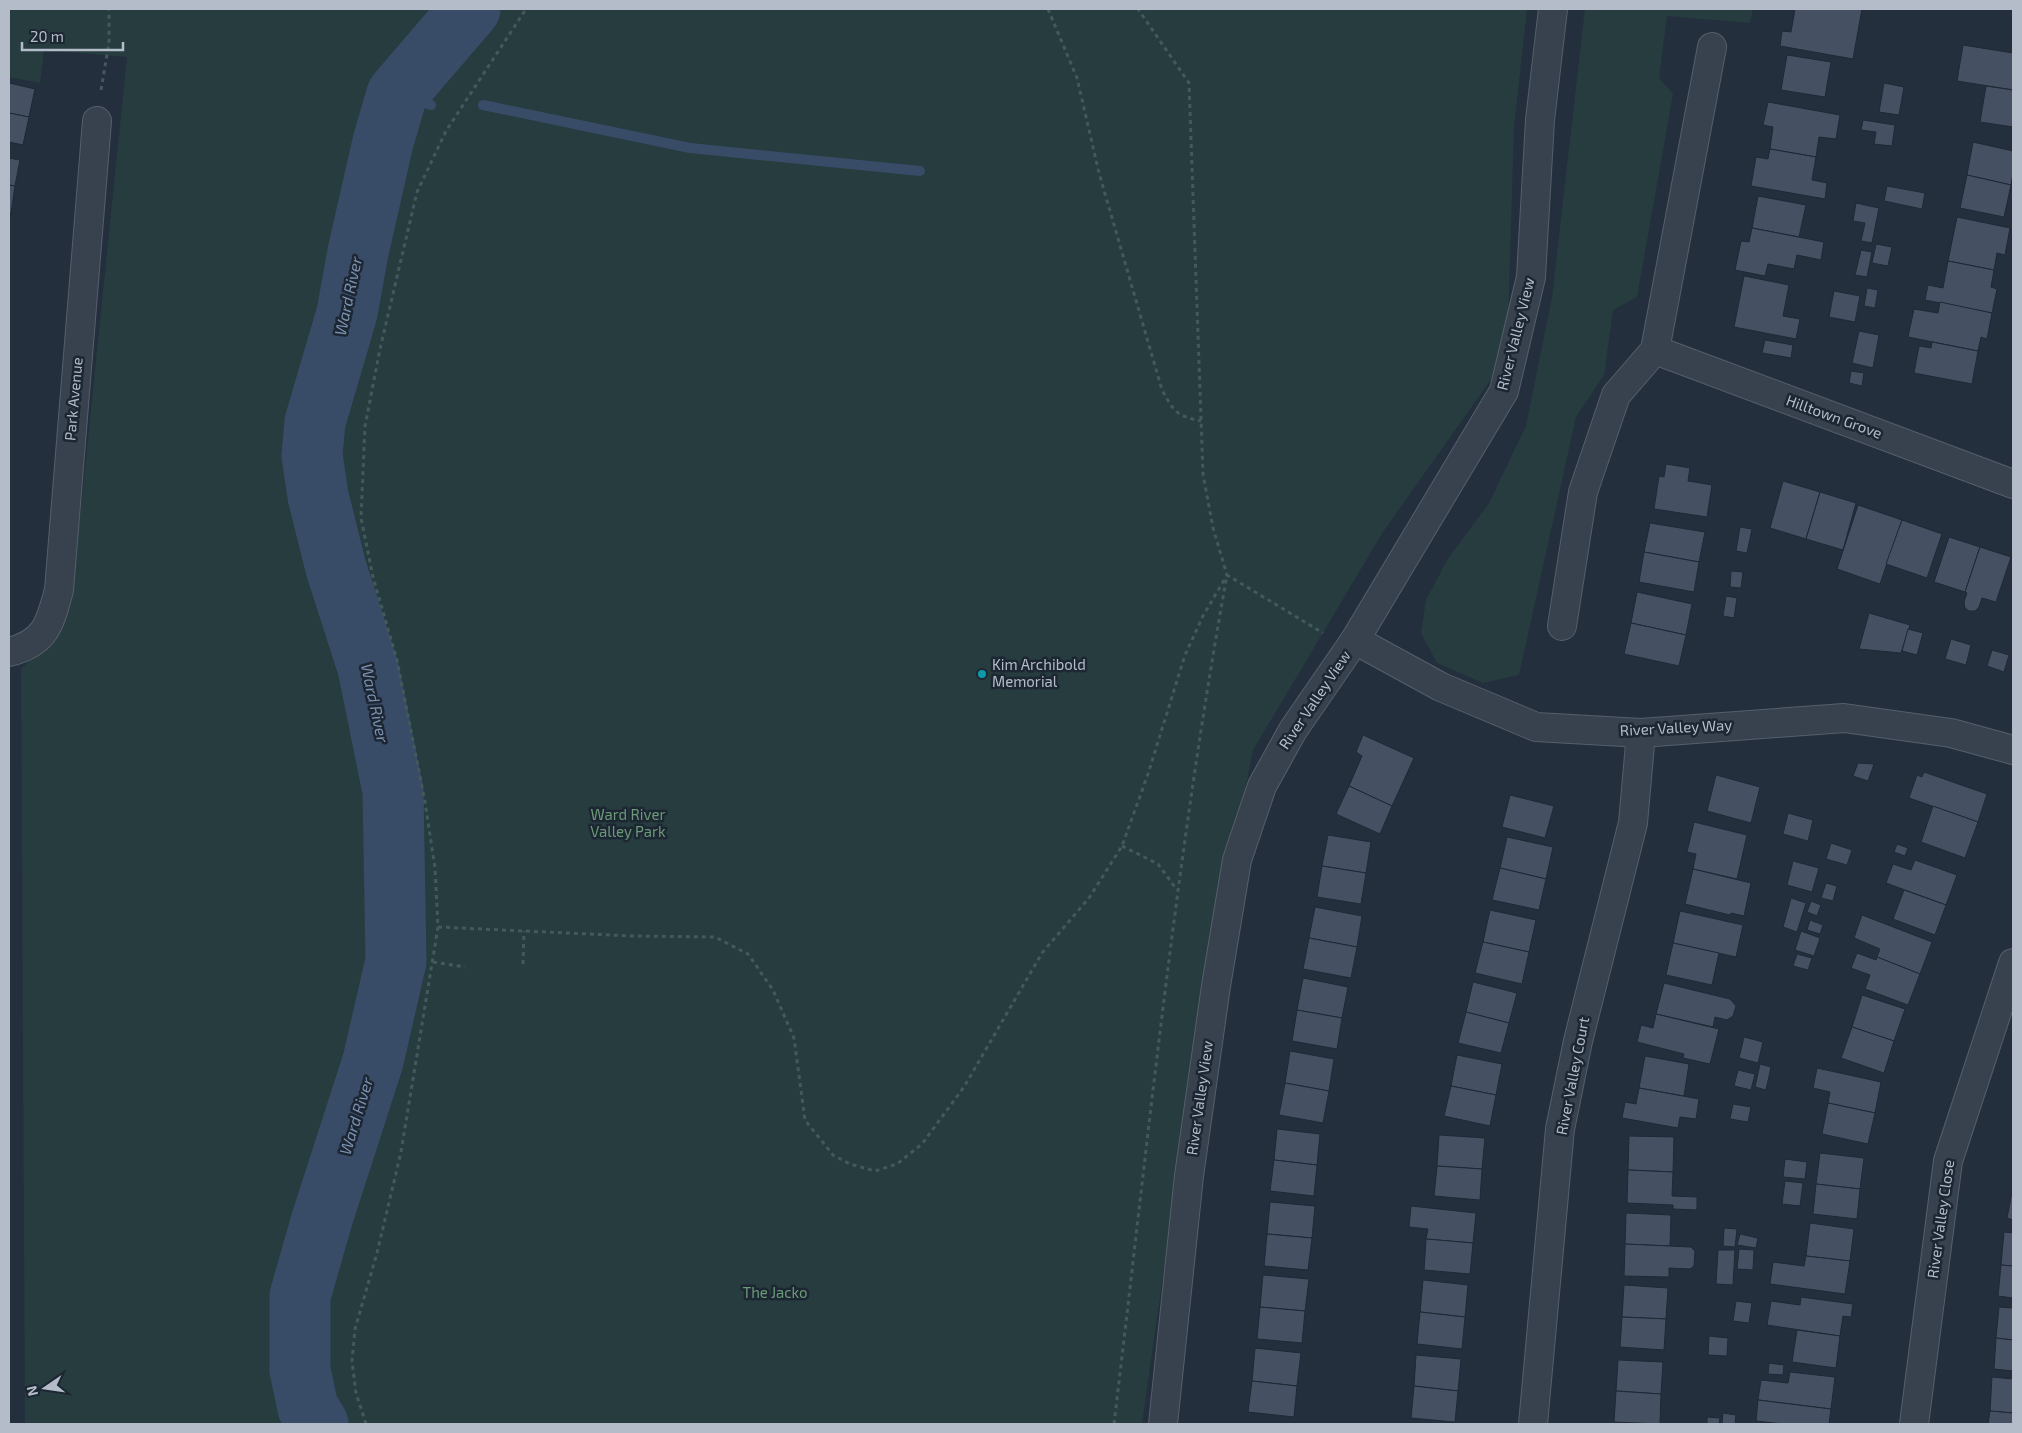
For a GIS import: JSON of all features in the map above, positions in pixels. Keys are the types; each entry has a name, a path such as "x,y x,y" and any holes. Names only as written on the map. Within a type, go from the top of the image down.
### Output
{"street":[{"name":"River Valley View","path":"1163,1424 1189,1176 1216,986 1237,860 1262,786 1293,730 1355,640 1504,391 1531,277 1540,120 1553,9"},
{"path":"1562,626 1583,492 1616,395 1655,350 1712,47"},
{"name":"Park Avenue","path":"9,652 18,650 38,639 51,619 59,590 97,121"},
{"name":"Hilltown Grove","path":"1655,350 2013,484"},
{"name":"River Valley Way","path":"1355,640 1441,687 1536,727 1641,733 1844,718 1951,733 2013,750"},
{"name":"River Valley Court","path":"1534,1424 1560,1129 1578,1041 1633,823 1641,733"},
{"name":"River Valley Close","path":"1914,1424 1948,1160 2013,963"}],"path":[{"path":"97,121 109,43 108,9"},
{"path":"366,1424 356,1393 352,1361 355,1329 377,1252 401,1152 434,962 438,927 435,868 425,802 397,660 373,576 361,518 365,426 380,349 417,192 446,131 526,9"},
{"path":"1048,9 1077,78 1099,173 1162,390 1172,408 1185,418 1201,421"},
{"path":"1114,1424 1177,890 1215,640 1227,575 1213,528 1203,474 1189,83 1138,9"},
{"path":"438,927 632,936 715,937 748,954 773,990 794,1038 805,1120 833,1155 850,1164 875,1171 897,1164 922,1144 964,1087 1042,953 1089,898 1122,846 1148,774 1185,655 1203,616 1227,575"},
{"path":"1227,575 1322,633 1355,640"},
{"path":"1122,846 1158,864 1177,890"},
{"path":"524,931 524,964"},
{"path":"434,962 465,967"}],"green space":[{"name":"Ward River Valley Park","path":"9,9 1527,9 1514,128 1507,357 1383,532 1253,750 1200,1015 1142,1424 25,1424 21,669 62,627 74,576 127,57 44,50 40,83 9,77"},
{"path":"1585,9 1753,9 1750,23 1667,16 1659,78 1673,94 1637,297 1613,310 1604,375 1576,417 1519,675 1483,683 1437,663 1421,633 1426,600 1447,560 1489,503 1526,426 1552,297"}],"building":[{"path":"1795,9 1862,9 1853,59 1780,46 1782,31 1791,32"},
{"path":"1963,45 2013,53 2013,90 1957,81"},
{"path":"1787,55 1831,62 1825,97 1781,90"},
{"path":"9,83 35,89 29,117 9,113"},
{"path":"1884,83 1904,87 1899,115 1879,112"},
{"path":"1986,86 2013,90 2013,127 1980,122"},
{"path":"1768,102 1840,115 1836,139 1819,137 1816,157 1770,149 1773,127 1763,125"},
{"path":"9,113 29,117 23,145 9,142"},
{"path":"1863,120 1895,125 1892,146 1874,144 1876,132 1861,130"},
{"path":"1973,142 2013,151 2011,185 1967,175"},
{"path":"1770,149 1816,157 1812,180 1827,183 1825,199 1751,186 1756,157 1768,159"},
{"path":"9,158 20,160 15,186 9,185"},
{"path":"1967,175 2011,185 2004,217 1960,208"},
{"path":"9,185 15,186 11,213 9,212"},
{"path":"1887,186 1925,193 1922,209 1884,201"},
{"path":"1758,196 1806,205 1799,237 1752,228"},
{"path":"1856,203 1879,208 1872,243 1861,241 1865,223 1853,221"},
{"path":"1957,217 2010,228 2005,255 1997,253 1994,270 1948,261"},
{"path":"1752,228 1824,242 1821,260 1797,255 1794,269 1768,264 1765,276 1735,270 1741,241 1749,242"},
{"path":"1876,244 1892,247 1888,266 1872,263"},
{"path":"1861,250 1872,252 1867,277 1855,275"},
{"path":"1948,261 1994,270 1991,287 1997,289 1992,313 1925,300 1928,285 1943,288"},
{"path":"1744,276 1789,285 1783,316 1800,319 1796,339 1734,327"},
{"path":"1867,288 1878,290 1875,308 1864,306"},
{"path":"1834,291 1860,296 1855,322 1829,317"},
{"path":"1940,302 1992,313 1987,339 1981,337 1978,351 1908,337 1914,309 1938,313"},
{"path":"1859,331 1879,335 1873,368 1852,363"},
{"path":"1765,340 1793,345 1791,358 1762,353"},
{"path":"1932,342 1978,351 1972,384 1914,373 1919,346 1931,348"},
{"path":"1851,371 1864,373 1862,386 1849,383"},
{"path":"1666,464 1690,468 1688,481 1712,485 1707,517 1654,509 1659,476 1664,477"},
{"path":"1783,481 1820,492 1806,539 1770,528"},
{"path":"1820,492 1856,503 1843,550 1806,539"},
{"path":"1858,505 1902,520 1880,584 1837,569"},
{"path":"1902,520 1942,534 1927,578 1886,564"},
{"path":"1650,523 1705,532 1699,562 1644,552"},
{"path":"1740,527 1752,529 1747,553 1736,551"},
{"path":"1949,537 1980,547 1965,592 1934,582"},
{"path":"1980,547 2011,557 1996,602 1982,598 1979,607 1975,611 1969,611 1965,608 1964,602 1967,593 1965,592"},
{"path":"1644,552 1699,562 1694,592 1639,582"},
{"path":"1731,571 1743,572 1741,588 1730,587"},
{"path":"1637,592 1692,604 1686,635 1631,623"},
{"path":"1726,596 1737,598 1734,618 1723,616"},
{"path":"1869,613 1910,625 1901,653 1859,649"},
{"path":"1631,623 1686,635 1679,666 1624,654"},
{"path":"1908,629 1923,633 1917,655 1902,651"},
{"path":"1951,639 1971,645 1966,665 1945,659"},
{"path":"1992,650 2009,655 2004,672 1987,666"},
{"path":"1363,735 1414,758 1392,806 1349,786 1362,756 1356,752"},
{"path":"1858,763 1874,764 1868,781 1853,776"},
{"path":"1924,772 1987,794 1978,822 1909,798 1917,775 1922,777"},
{"path":"1716,775 1760,787 1751,823 1707,811"},
{"path":"1349,786 1392,806 1380,834 1336,814"},
{"path":"1510,795 1554,806 1545,838 1502,827"},
{"path":"1933,806 1978,822 1965,858 1921,842"},
{"path":"1788,813 1813,820 1808,841 1783,834"},
{"path":"1694,822 1747,835 1737,879 1693,869 1696,854 1687,852"},
{"path":"1328,835 1371,842 1366,873 1322,866"},
{"path":"1507,837 1553,847 1546,879 1500,868"},
{"path":"1831,843 1852,850 1847,865 1826,859"},
{"path":"1897,844 1908,848 1905,856 1894,852"},
{"path":"1915,860 1957,875 1946,905 1886,883 1893,864 1911,870"},
{"path":"1793,861 1819,868 1812,892 1787,885"},
{"path":"1322,866 1366,873 1361,904 1317,897"},
{"path":"1500,868 1546,879 1539,910 1492,900"},
{"path":"1693,869 1751,883 1744,916 1731,913 1730,915 1685,904"},
{"path":"1826,883 1837,886 1833,901 1821,898"},
{"path":"1904,890 1946,905 1935,935 1893,919"},
{"path":"1791,898 1806,903 1797,932 1783,927"},
{"path":"1811,901 1821,905 1817,916 1807,912"},
{"path":"1315,907 1362,916 1357,947 1309,938"},
{"path":"1490,910 1536,920 1529,952 1483,942"},
{"path":"1680,911 1743,925 1736,957 1673,943"},
{"path":"1862,915 1932,942 1920,974 1877,957 1880,949 1854,938"},
{"path":"1810,920 1823,925 1820,934 1807,930"},
{"path":"1801,931 1820,938 1814,956 1795,950"},
{"path":"1309,938 1357,947 1351,978 1303,969"},
{"path":"1483,942 1529,952 1522,984 1475,973"},
{"path":"1673,943 1719,953 1712,985 1666,975"},
{"path":"1857,953 1876,960 1877,957 1920,974 1908,1005 1865,989 1870,975 1851,968"},
{"path":"1797,954 1812,958 1808,970 1793,966"},
{"path":"1303,978 1348,987 1342,1018 1297,1010"},
{"path":"1473,982 1517,993 1509,1023 1466,1012"},
{"path":"1664,983 1730,999 1736,1006 1733,1016 1727,1020 1715,1017 1713,1027 1656,1014"},
{"path":"1862,995 1905,1009 1894,1041 1852,1027"},
{"path":"1297,1010 1342,1018 1337,1049 1292,1041"},
{"path":"1466,1012 1509,1023 1501,1053 1458,1043"},
{"path":"1656,1014 1719,1029 1710,1064 1683,1058 1684,1054 1637,1042 1641,1025 1653,1028"},
{"path":"1852,1027 1894,1041 1884,1073 1841,1058"},
{"path":"1744,1037 1763,1042 1758,1063 1739,1058"},
{"path":"1290,1051 1334,1059 1329,1091 1285,1083"},
{"path":"1457,1055 1502,1064 1496,1095 1451,1086"},
{"path":"1645,1056 1689,1064 1684,1096 1639,1088"},
{"path":"1760,1064 1771,1067 1766,1090 1755,1087"},
{"path":"1817,1068 1881,1082 1875,1113 1828,1103 1830,1092 1813,1088"},
{"path":"1738,1070 1755,1074 1751,1090 1734,1086"},
{"path":"1285,1083 1329,1091 1323,1123 1279,1115"},
{"path":"1451,1086 1496,1095 1490,1126 1444,1116"},
{"path":"1639,1088 1699,1099 1696,1119 1680,1117 1678,1128 1622,1118 1625,1102 1636,1104"},
{"path":"1828,1103 1875,1113 1868,1144 1822,1134"},
{"path":"1733,1104 1751,1107 1748,1122 1730,1119"},
{"path":"1277,1129 1320,1134 1317,1165 1274,1160"},
{"path":"1439,1135 1485,1138 1482,1169 1437,1166"},
{"path":"1629,1136 1674,1137 1673,1172 1628,1170"},
{"path":"1820,1153 1864,1158 1860,1189 1816,1184"},
{"path":"1785,1159 1807,1162 1805,1179 1783,1177"},
{"path":"1274,1160 1317,1165 1314,1196 1270,1191"},
{"path":"1437,1166 1482,1169 1480,1200 1434,1196"},
{"path":"1628,1170 1673,1172 1672,1196 1697,1197 1697,1210 1673,1209 1673,1205 1627,1203"},
{"path":"1785,1181 1803,1183 1800,1206 1782,1204"},
{"path":"1816,1184 1860,1189 1857,1219 1813,1214"},
{"path":"2013,1187 2013,1220 2007,1218"},
{"path":"1270,1202 1315,1206 1312,1238 1267,1234"},
{"path":"1411,1206 1476,1213 1473,1243 1426,1239 1428,1229 1409,1227"},
{"path":"1626,1213 1671,1215 1670,1246 1625,1244"},
{"path":"1810,1223 1854,1229 1850,1261 1806,1256"},
{"path":"1724,1228 1737,1229 1735,1247 1723,1246"},
{"path":"2004,1232 2013,1233 2013,1266 2001,1265"},
{"path":"1267,1234 1312,1238 1308,1270 1264,1266"},
{"path":"1740,1234 1758,1238 1756,1248 1737,1245"},
{"path":"1426,1239 1473,1243 1470,1274 1424,1270"},
{"path":"1625,1244 1691,1247 1695,1251 1694,1266 1690,1269 1669,1268 1669,1277 1624,1276"},
{"path":"1739,1249 1754,1250 1753,1270 1737,1269"},
{"path":"1718,1250 1735,1250 1733,1285 1716,1284"},
{"path":"1806,1256 1850,1261 1845,1294 1770,1284 1773,1262 1804,1266"},
{"path":"2001,1265 2013,1266 2013,1298 1998,1296"},
{"path":"1263,1275 1309,1279 1305,1311 1260,1307"},
{"path":"1423,1280 1468,1285 1465,1317 1420,1312"},
{"path":"1624,1285 1668,1288 1666,1319 1622,1317"},
{"path":"1801,1297 1853,1304 1851,1317 1843,1316 1840,1336 1767,1325 1771,1301 1800,1305"},
{"path":"1736,1301 1752,1303 1749,1323 1733,1321"},
{"path":"1260,1307 1305,1311 1302,1343 1257,1339"},
{"path":"1999,1307 2013,1308 2013,1340 1996,1338"},
{"path":"1420,1312 1465,1317 1462,1349 1417,1344"},
{"path":"1622,1317 1666,1319 1664,1350 1620,1347"},
{"path":"1797,1330 1840,1336 1836,1368 1792,1362"},
{"path":"1709,1336 1728,1338 1727,1356 1708,1355"},
{"path":"1996,1338 2013,1340 2013,1371 1994,1369"},
{"path":"1255,1348 1301,1353 1297,1386 1252,1381"},
{"path":"1416,1355 1461,1359 1458,1391 1414,1386"},
{"path":"1618,1360 1663,1362 1661,1394 1616,1391"},
{"path":"1769,1363 1784,1365 1783,1375 1768,1374"},
{"path":"1790,1372 1835,1377 1831,1409 1758,1400 1761,1380 1788,1383"},
{"path":"1992,1377 2013,1379 2013,1413 1990,1411"},
{"path":"1252,1381 1297,1386 1294,1417 1248,1412"},
{"path":"1414,1386 1458,1391 1455,1422 1411,1418"},
{"path":"1616,1391 1661,1394 1660,1424 1614,1422"},
{"path":"1758,1400 1831,1409 1829,1424 1784,1424 1756,1421"},
{"path":"1990,1411 2013,1413 2013,1424 1988,1424"},
{"path":"1723,1413 1736,1415 1735,1424 1722,1424"},
{"path":"1707,1417 1720,1418 1719,1424 1707,1424"}],"waterway":[{"name":"Ward River","path":"318,1424 308,1408 300,1370 300,1296 322,1219 373,1061 396,961 393,791 368,668 336,568 318,496 312,455 315,422 347,313 358,252 383,142 397,94 470,9"},
{"path":"397,94 431,105"},
{"path":"483,105 690,148 920,171"}],"place":[{"name":"Kim Archibold Memorial","path":"982,674"}],"park label":[{"name":"The Jacko","path":"775,1293"}]}
